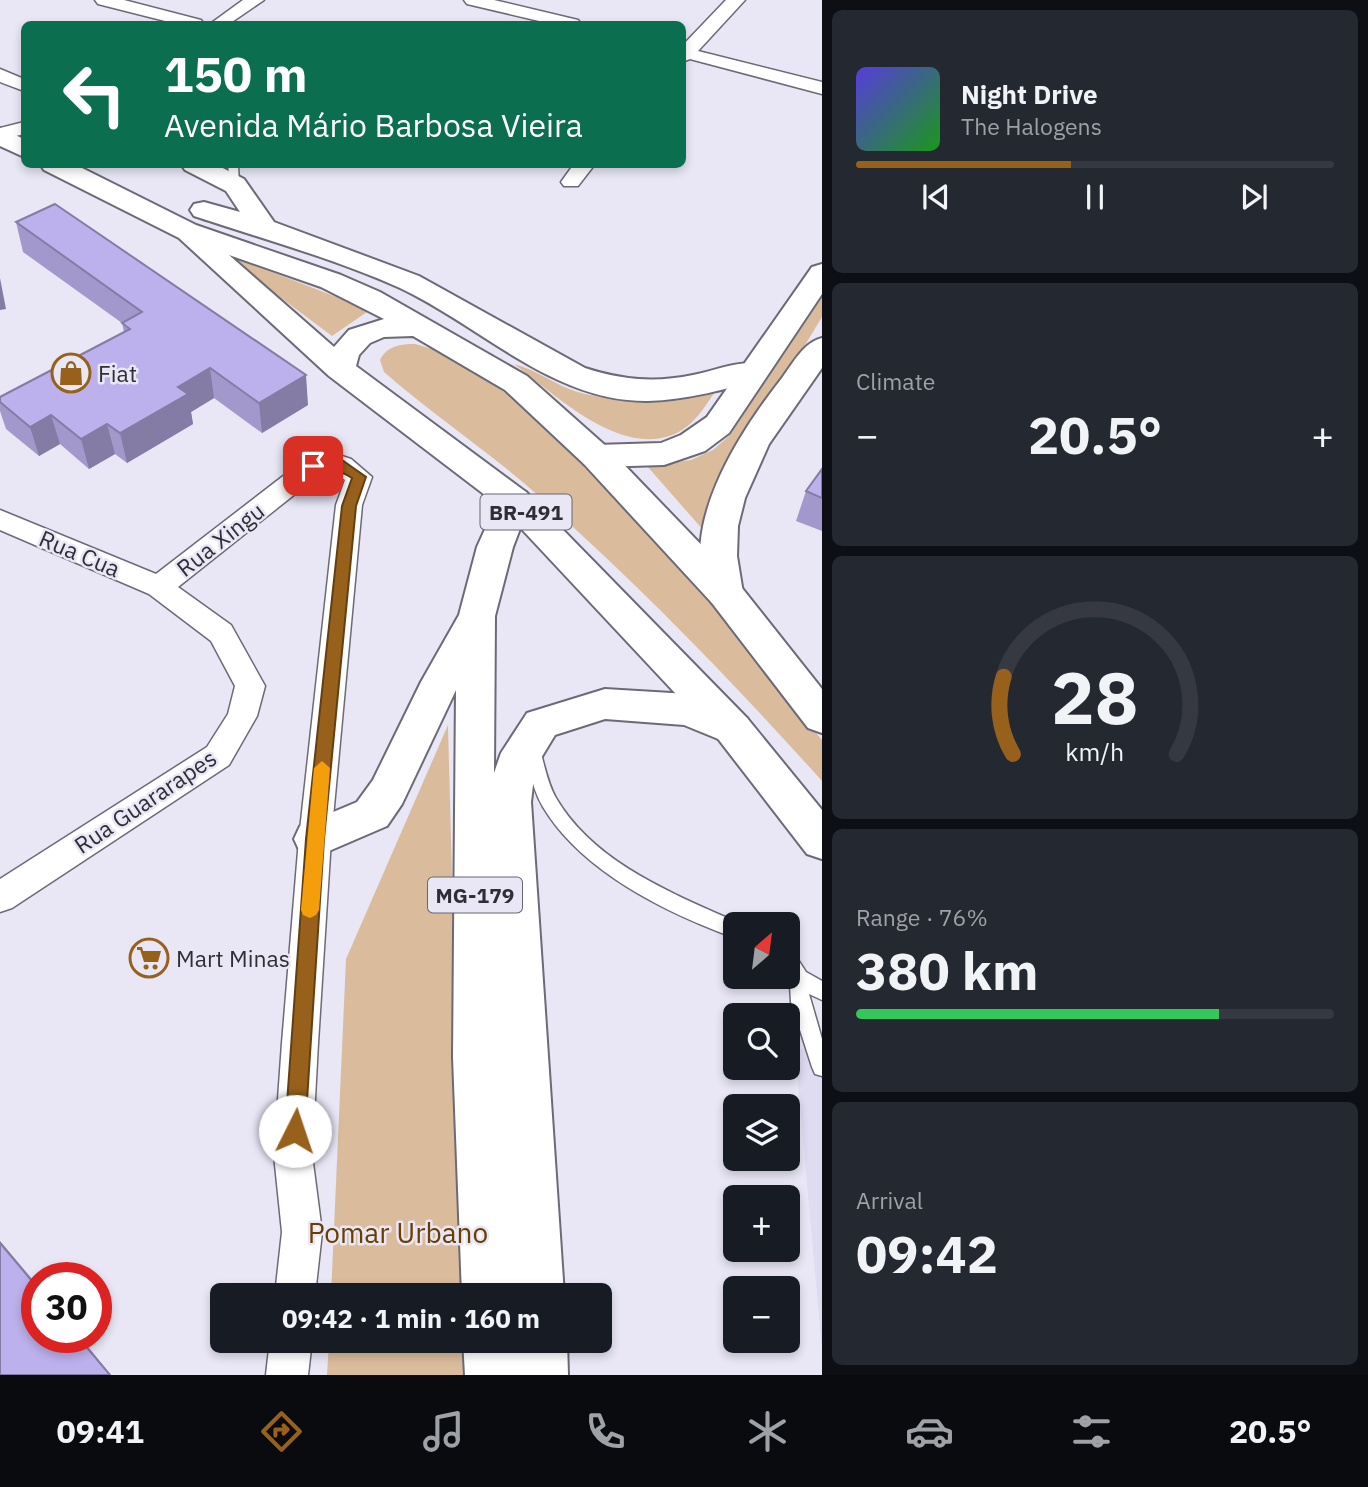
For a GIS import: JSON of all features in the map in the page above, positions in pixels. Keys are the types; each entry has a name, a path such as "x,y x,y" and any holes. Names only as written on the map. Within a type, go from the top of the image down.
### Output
{"main road":[{"name":"BR-491","path":"62,168 186,231 331,281 370,298 516,383 596,456 725,593 822,717"},
{"path":"104,168 230,219 264,227 443,298 562,371 596,383 631,390 656,390 752,372"},
{"path":"209,168 234,175 264,227"},
{"name":"BR-491","path":"186,231 233,277 340,369 514,500 733,729 822,841"},
{"path":"305,244 331,281"},
{"path":"596,456 664,454 694,443 718,425 822,273"},
{"path":"340,369 341,355 350,343 364,334 382,327 423,327"},
{"path":"725,593 719,557 721,526 736,478 767,420 822,347"},
{"name":"MG-179","path":"488,1283 476,1004 473,750 477,616 495,547 514,500"},
{"path":"315,839 372,814 388,792 440,682 477,616"},
{"name":"MG-179","path":"537,1283 510,803 514,765 541,724 605,704 688,710 733,729"},
{"path":"491,1353 492,1375"},
{"path":"540,1353 541,1375"}],"street":[{"path":"104,0 184,21"},
{"path":"223,21 255,0"},
{"path":"473,0 560,21"},
{"path":"686,52 736,0"},
{"path":"686,54 822,88"},
{"path":"0,75 21,85"},
{"path":"570,182 582,168"},
{"name":"Rua Xingu","path":"159,587 313,466 342,465 359,477 349,506 315,839"},
{"name":"Rua Cua","path":"0,519 159,587"},
{"name":"Rua Guararapes","path":"0,897 218,756 242,716 250,687 221,633 159,587"},
{"path":"296,1283 302,1232 293,1155 315,839"},
{"path":"287,1375 290,1353"}],"lane":[{"path":"529,739 549,802 577,836 613,867 677,903 723,924"},
{"path":"800,979 822,991"},
{"path":"799,989 800,1002 822,1067"}],"shaded area":[{"path":"822,1041 822,1349 798,1080 800,1080 800,1050"}],"green space":[{"path":"218,251 370,310 332,336"},
{"path":"822,286 822,317 709,504 704,531 647,466 691,460 713,450 729,436 765,370"},
{"path":"415,344 432,349 496,386 562,436 725,616 766,674 822,740 822,781 686,636 615,566 522,481 384,372 380,360 386,352 399,345"},
{"path":"514,364 578,392 613,399 648,400 717,389 697,417 682,430 660,438 638,438 615,432 593,421"},
{"name":"Pomar Urbano","path":"448,725 463,1283 332,1283 346,959"},
{"path":"328,1353 464,1353 465,1375 327,1375"}],"building":[{"path":"55,204 306,375 259,403 210,368 178,387 188,394 120,433 107,424 81,439 51,415 30,427 0,402 0,397 130,329 122,323 142,312 16,222"},
{"path":"822,469 822,498 806,491"},
{"path":"0,1243 21,1268 21,1353 91,1353 110,1375 0,1375"}],"slow traffic":[{"path":"310,910 322,768"}],"place":[{"name":"Fiat","path":"71,373"},
{"name":"Mart Minas","path":"149,958"}],"route":[{"path":"295,1131 315,839 349,506 359,477 342,465 328,463 313,466"}]}
